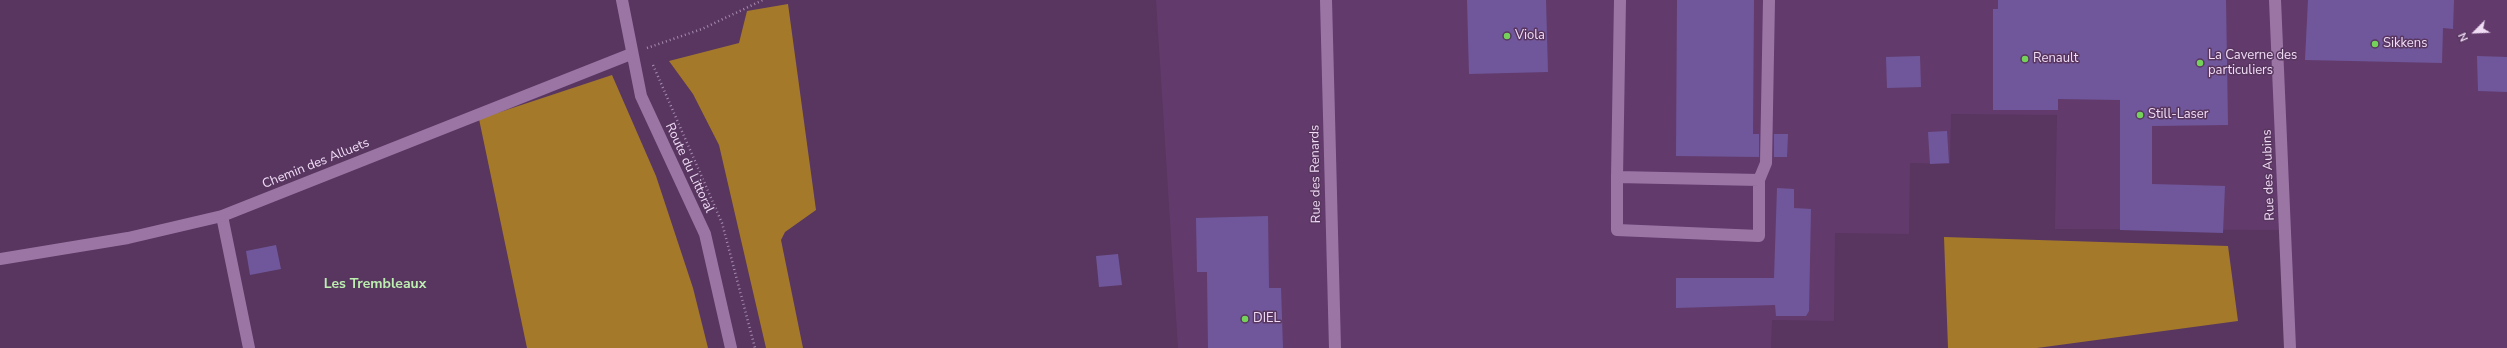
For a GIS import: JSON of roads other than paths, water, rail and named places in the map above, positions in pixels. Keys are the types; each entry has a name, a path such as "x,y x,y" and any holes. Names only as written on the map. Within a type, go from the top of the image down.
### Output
{"street":[{"name":"Route du Littoral","path":"622,0 641,96 705,234 731,348"},
{"name":"Rue des Renards","path":"1326,0 1335,348"},
{"path":"1620,0 1617,230 1758,236 1759,180 1766,163 1769,0"},
{"name":"Rue des Aubins","path":"2275,0 2290,348"},
{"name":"Chemin des Alluets","path":"0,259 128,238 222,216 632,54"},
{"path":"1617,177 1759,180"},
{"path":"222,216 249,348"}],"place":[{"name":"Viola","path":"1507,36"},
{"name":"Sikkens","path":"2375,44"},
{"name":"Renault","path":"2025,59"},
{"name":"La Caverne des particuliers","path":"2200,63"},
{"name":"Still-Laser","path":"2140,115"},
{"name":"DIEL","path":"1245,319"}],"district":[{"name":"Les Trembleaux","path":"375,285"}]}
